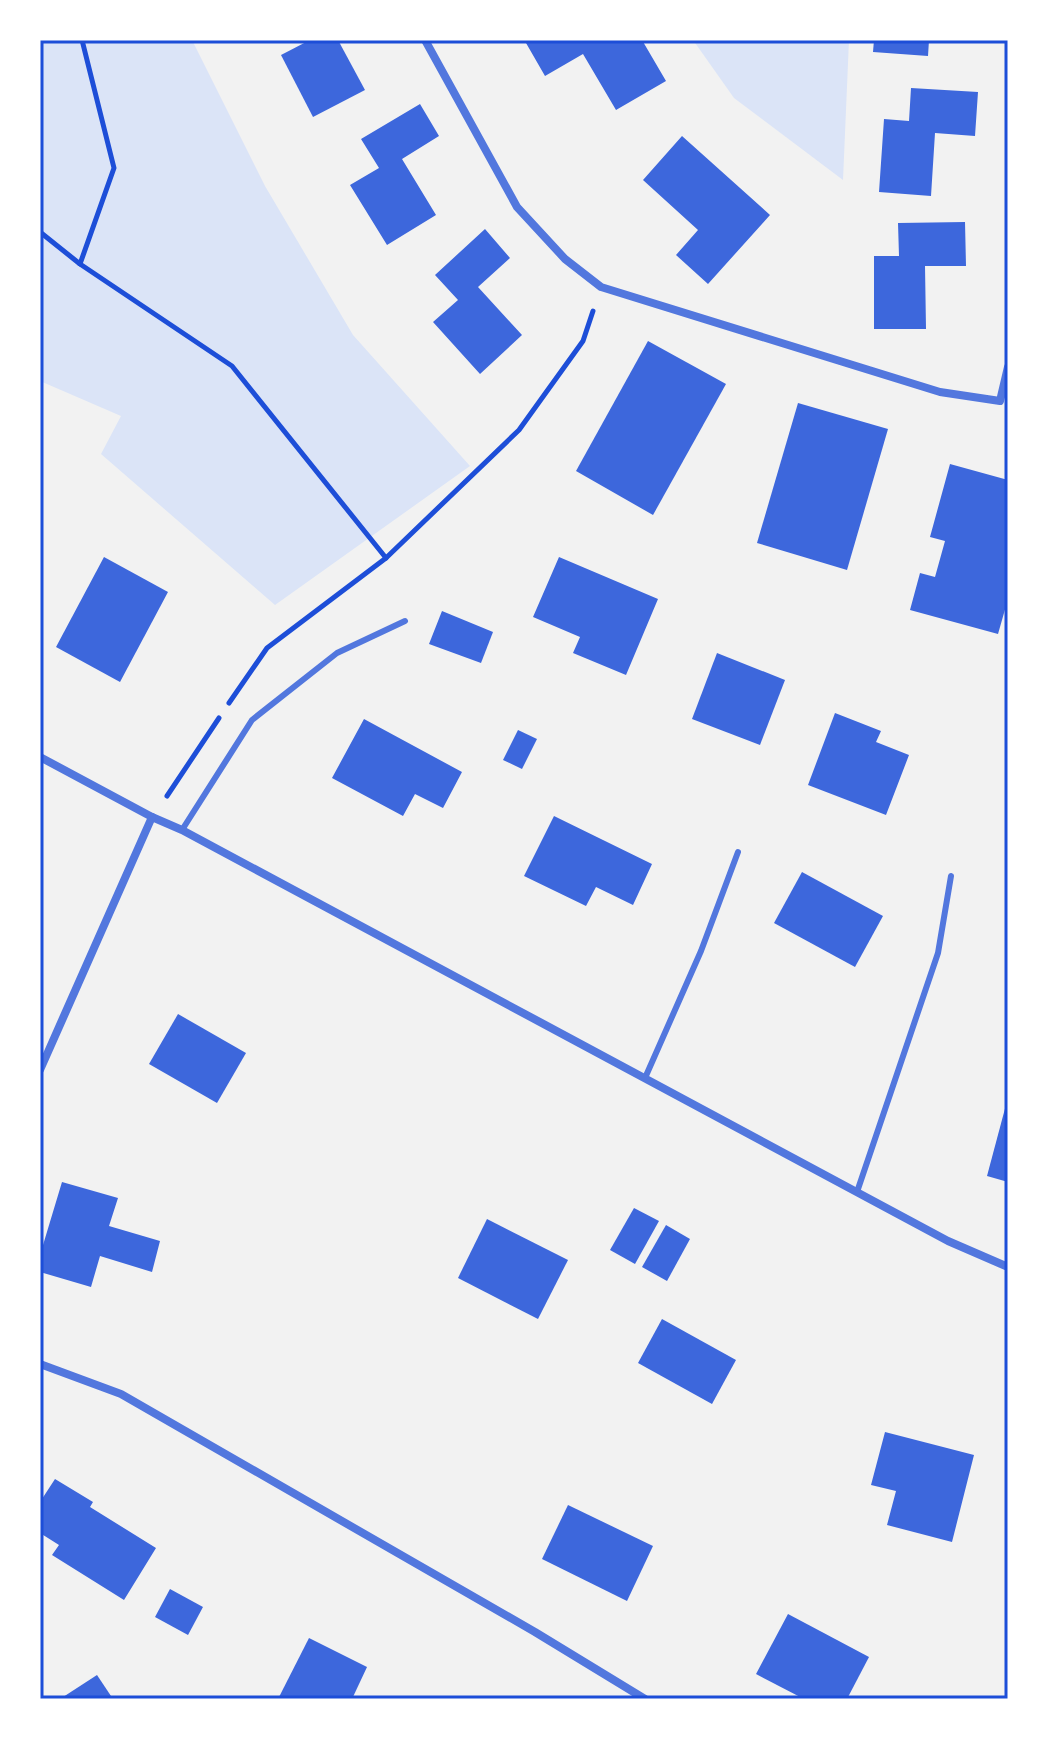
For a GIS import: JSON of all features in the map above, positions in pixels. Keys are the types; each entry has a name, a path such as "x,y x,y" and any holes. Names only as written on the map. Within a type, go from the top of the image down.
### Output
{"street":[{"path":"425,40 517,207 565,259 601,287 940,392 1000,401 1008,367"},
{"path":"40,757 948,1241 1008,1267"},
{"path":"40,1070 152,817"},
{"path":"40,1364 121,1394 535,1632 645,1699"}],"lane":[{"path":"182,830 252,720 337,653 405,621"},
{"path":"645,1078 701,951 738,852"},
{"path":"857,1192 938,953 951,876"}],"path":[{"path":"80,264 114,168 82,40"},
{"path":"40,232 80,264 232,366 386,558"},
{"path":"152,817 267,648 386,558 519,430 583,341 601,287"}],"shaded area":[{"path":"40,40 192,40 265,186 353,335 470,466 275,605 101,454 121,416 40,381"},
{"path":"693,40 849,40 843,180 734,98"}],"building":[{"path":"310,40 338,40 365,90 313,117 281,55"},
{"path":"531,40 642,40 666,81 616,110 583,54 545,76 526,43"},
{"path":"874,40 929,40 928,56 873,52"},
{"path":"911,88 978,92 975,136 935,133 931,196 879,192 884,119 909,121"},
{"path":"420,104 439,136 402,159 436,215 387,245 350,185 379,168 361,139"},
{"path":"682,136 770,215 708,284 676,255 698,230 643,180"},
{"path":"965,222 966,266 925,266 926,329 874,329 874,256 899,256 898,223"},
{"path":"485,229 510,258 478,287 522,335 480,374 433,322 458,300 435,275"},
{"path":"648,341 726,384 653,515 576,471"},
{"path":"798,403 888,429 847,570 757,543"},
{"path":"950,464 1008,480 1008,599 998,634 910,610 920,573 935,577 945,541 930,537"},
{"path":"104,557 168,592 120,682 56,647"},
{"path":"559,557 658,599 626,675 573,653 580,637 533,617"},
{"path":"442,611 493,632 481,663 429,644"},
{"path":"717,653 785,680 760,745 692,719"},
{"path":"835,713 881,731 876,742 909,755 886,815 808,785"},
{"path":"364,719 462,772 443,808 415,794 403,816 332,778"},
{"path":"518,730 537,739 522,769 503,760"},
{"path":"554,816 652,864 633,905 596,887 586,906 524,876"},
{"path":"802,872 883,916 855,967 774,923"},
{"path":"178,1014 246,1053 217,1103 149,1064"},
{"path":"1008,1101 1008,1182 987,1176"},
{"path":"62,1182 118,1198 109,1226 160,1241 152,1272 100,1256 91,1287 40,1272 40,1255"},
{"path":"634,1208 659,1221 635,1264 610,1250"},
{"path":"487,1219 568,1260 538,1319 458,1278"},
{"path":"666,1225 690,1239 667,1281 642,1267"},
{"path":"662,1319 736,1360 712,1404 638,1363"},
{"path":"885,1432 974,1455 952,1542 887,1525 896,1491 871,1485"},
{"path":"55,1479 93,1502 90,1507 156,1548 124,1600 52,1555 59,1545 40,1533 40,1502"},
{"path":"568,1505 653,1546 627,1601 542,1559"},
{"path":"170,1589 203,1607 188,1635 155,1617"},
{"path":"788,1614 869,1657 847,1699 804,1699 756,1674"},
{"path":"309,1638 367,1667 352,1699 278,1699"},
{"path":"97,1675 113,1699 60,1699"}]}
